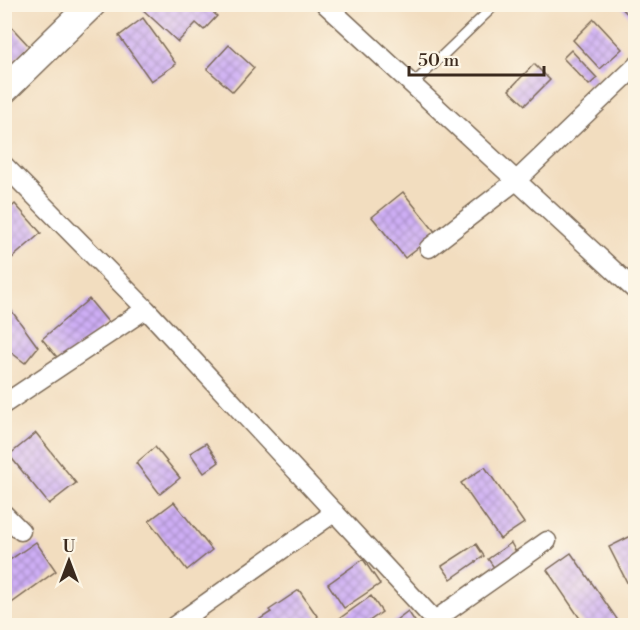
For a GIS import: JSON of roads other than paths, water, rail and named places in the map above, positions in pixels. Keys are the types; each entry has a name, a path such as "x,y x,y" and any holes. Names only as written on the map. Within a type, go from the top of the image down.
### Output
{"street":[{"path":"4,90 92,4"},
{"path":"326,4 636,291"},
{"path":"429,248 518,180 636,66"},
{"path":"4,165 146,309 438,623 547,541"},
{"path":"4,404 146,309"},
{"path":"174,626 335,512"},
{"path":"4,514 21,531"}],"lane":[{"path":"412,85 496,4"}]}
